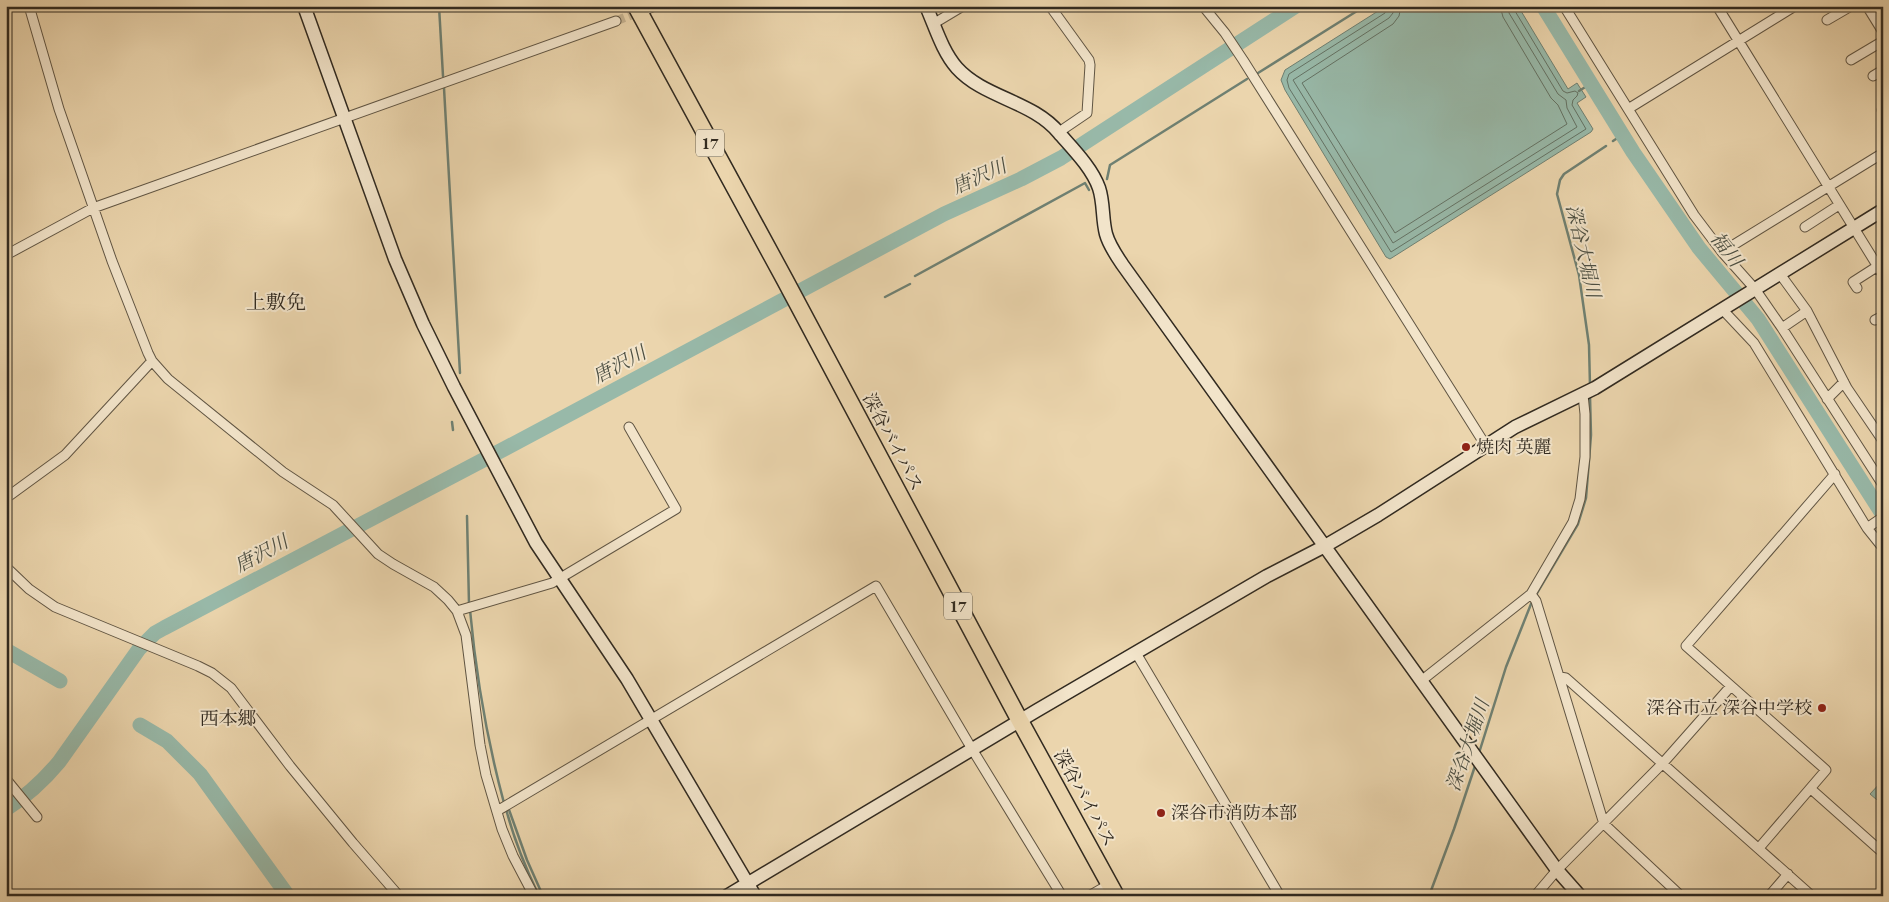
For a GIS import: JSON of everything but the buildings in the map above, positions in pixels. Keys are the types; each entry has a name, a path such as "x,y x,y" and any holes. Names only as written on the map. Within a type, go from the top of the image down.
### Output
{"highway":[{"name":"深谷バイパス","path":"641,8 803,316 1020,721 1113,890"}],"street":[{"path":"29,6 56,100 93,208 152,361 168,378 276,467 332,505 385,559 439,592 457,611 466,635 486,775 502,829 513,856 534,896"},
{"path":"304,6 412,302 454,387 528,529 651,719 755,896"},
{"path":"641,8 655,6"},
{"path":"926,6 948,56 962,73 982,86 1039,114 1060,133 1093,175 1100,191 1106,234 1111,246 1557,870 1580,896"},
{"path":"933,24 962,6"},
{"path":"1050,6 1089,60 1090,65 1087,113 1060,133"},
{"path":"1203,6 1225,33 1243,60 1486,446"},
{"path":"1564,6 1694,215 1782,328 1883,485"},
{"path":"1717,6 1883,275"},
{"path":"1628,109 1795,6"},
{"path":"1827,20 1850,6"},
{"path":"1867,6 1879,17 1883,32"},
{"path":"6,255 93,208 616,21"},
{"path":"1851,60 1883,41"},
{"path":"1874,76 1883,70"},
{"path":"1722,252 1829,188 1883,153"},
{"path":"1805,227 1840,205"},
{"path":"727,896 972,749 1267,576 1325,546 1378,515 1536,416 1583,395 1883,210"},
{"path":"1857,288 1853,282 1878,266"},
{"path":"1780,274 1807,311 1844,382 1883,441"},
{"path":"1725,307 1754,343 1883,548"},
{"path":"1782,328 1807,311"},
{"path":"6,498 66,454 152,361"},
{"path":"1827,399 1844,382"},
{"path":"1421,681 1531,594 1573,522 1580,499 1585,457 1583,395"},
{"path":"457,611 552,583 676,509 628,427"},
{"path":"1759,848 1826,770 1686,646 1835,474"},
{"path":"1869,526 1883,518"},
{"path":"6,567 43,600 55,607 212,673 231,688 309,789 399,896"},
{"path":"498,811 876,586 972,749 1062,896"},
{"path":"1531,594 1536,601 1604,824 1681,896"},
{"path":"1136,653 1280,896"},
{"path":"1560,677 1566,678 1812,896"},
{"path":"1535,896 1557,870 1663,764 1731,686"},
{"path":"8,781 35,815"},
{"path":"1811,789 1883,853"},
{"path":"1769,896 1788,874"},
{"path":"1089,896 1113,890"}],"water":[{"path":"1386,6 1518,6 1568,89 1577,83 1586,97 1577,103 1593,129 1390,259 1386,257 1285,90 1281,80 1285,70"},
{"path":"1883,780 1883,805 1870,794"}],"waterway":[{"path":"439,6 443,76"},
{"name":"唐沢川","path":"6,809 35,787 59,762 139,649 155,633 944,214 1021,179 1061,158 1296,6"},
{"path":"1258,73 1365,6"},
{"name":"福川","path":"1543,6 1633,152 1699,248 1758,319 1883,515"},
{"path":"1107,179 1110,165 1247,79"},
{"path":"1579,91 1590,84"},
{"path":"444,88 460,373"},
{"name":"深谷大堀川","path":"1613,141 1622,135"},
{"name":"深谷大堀川","path":"1590,386 1589,345 1579,275 1557,194 1560,180 1564,174 1606,146"},
{"path":"915,276 1085,183 1089,190"},
{"path":"885,297 910,284"},
{"name":"深谷大堀川","path":"1537,593 1578,524 1586,498 1591,435 1590,396"},
{"path":"452,422 453,430"},
{"path":"467,516 469,604"},
{"name":"深谷大堀川","path":"1479,753 1506,667 1531,604"},
{"path":"470,610 475,659 483,707 504,803"},
{"path":"6,650 60,681"},
{"path":"140,725 167,741 200,774 288,896"},
{"name":"深谷大堀川","path":"1429,896 1476,763"},
{"path":"508,807 527,860 543,896"},
{"path":"506,809 520,853 539,896"}],"tunnel":[{"path":"616,21 641,11"}],"place":[{"name":"焼肉 英麗","path":"1466,447"},
{"name":"深谷市立 深谷中学校","path":"1822,708"},
{"name":"深谷市消防本部","path":"1161,813"}],"district":[{"name":"上敷免","path":"276,302"},
{"name":"西本郷","path":"228,718"}]}
